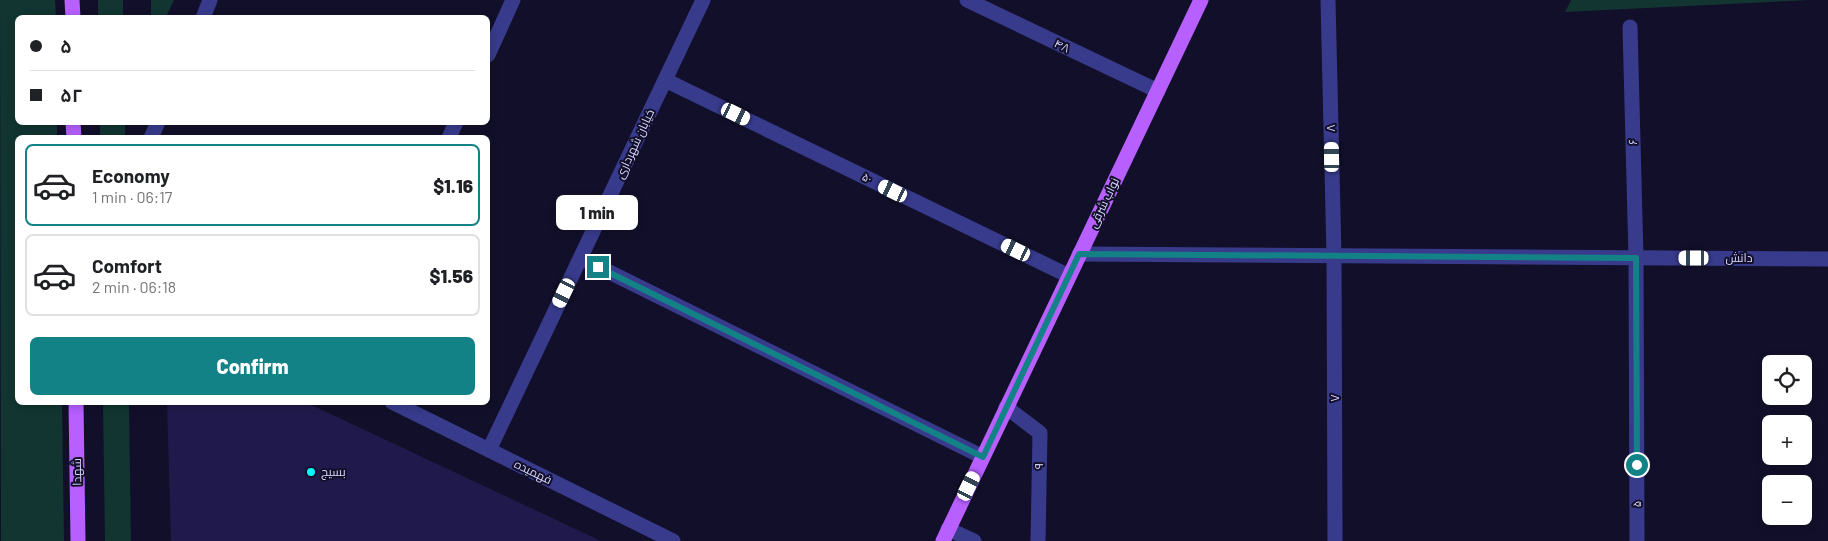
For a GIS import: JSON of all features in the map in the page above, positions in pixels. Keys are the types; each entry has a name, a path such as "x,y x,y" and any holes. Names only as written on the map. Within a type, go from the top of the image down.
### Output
{"main road":[{"path":"72,0 73,15"},
{"name":"نواب شرقی","path":"945,535 1201,0"},
{"name":"شهدا","path":"76,405 78,541"}],"street":[{"path":"204,15 210,0"},
{"path":"490,51 513,0"},
{"name":"خیابان شهرداری","path":"489,450 703,0"},
{"name":"۴۸","path":"967,0 1158,91"},
{"name":"۸","path":"1328,0 1334,255"},
{"name":"۶","path":"1630,28 1636,258"},
{"name":"۵۰","path":"665,80 1069,276"},
{"name":"دانش","path":"1079,254 1828,259"},
{"name":"۷","path":"1334,255 1335,541"},
{"path":"581,258 983,457"},
{"name":"۵","path":"1636,258 1637,541"},
{"name":"فهمیده","path":"398,405 674,541"},
{"name":"۹","path":"1006,407 1040,433 1038,541"},
{"path":"945,535 974,541"}],"green space":[{"path":"0,0 55,0 56,15 15,15 15,125 57,125 57,135 15,135 15,405 62,405 64,541 1,541"},
{"path":"98,0 123,0 123,15 98,15"},
{"path":"151,0 174,0 167,15 151,15"},
{"path":"1571,0 1809,0 1565,12"},
{"path":"100,125 125,125 125,135 100,135"},
{"path":"103,405 129,405 131,541 105,541"}],"building":[{"name":"بسیج","path":"167,405 311,405 601,541 171,541"}],"place":[{"name":"بسیج","path":"311,472"}],"route":[{"path":"598,267 983,457 1079,254 1636,258 1637,465"}]}
